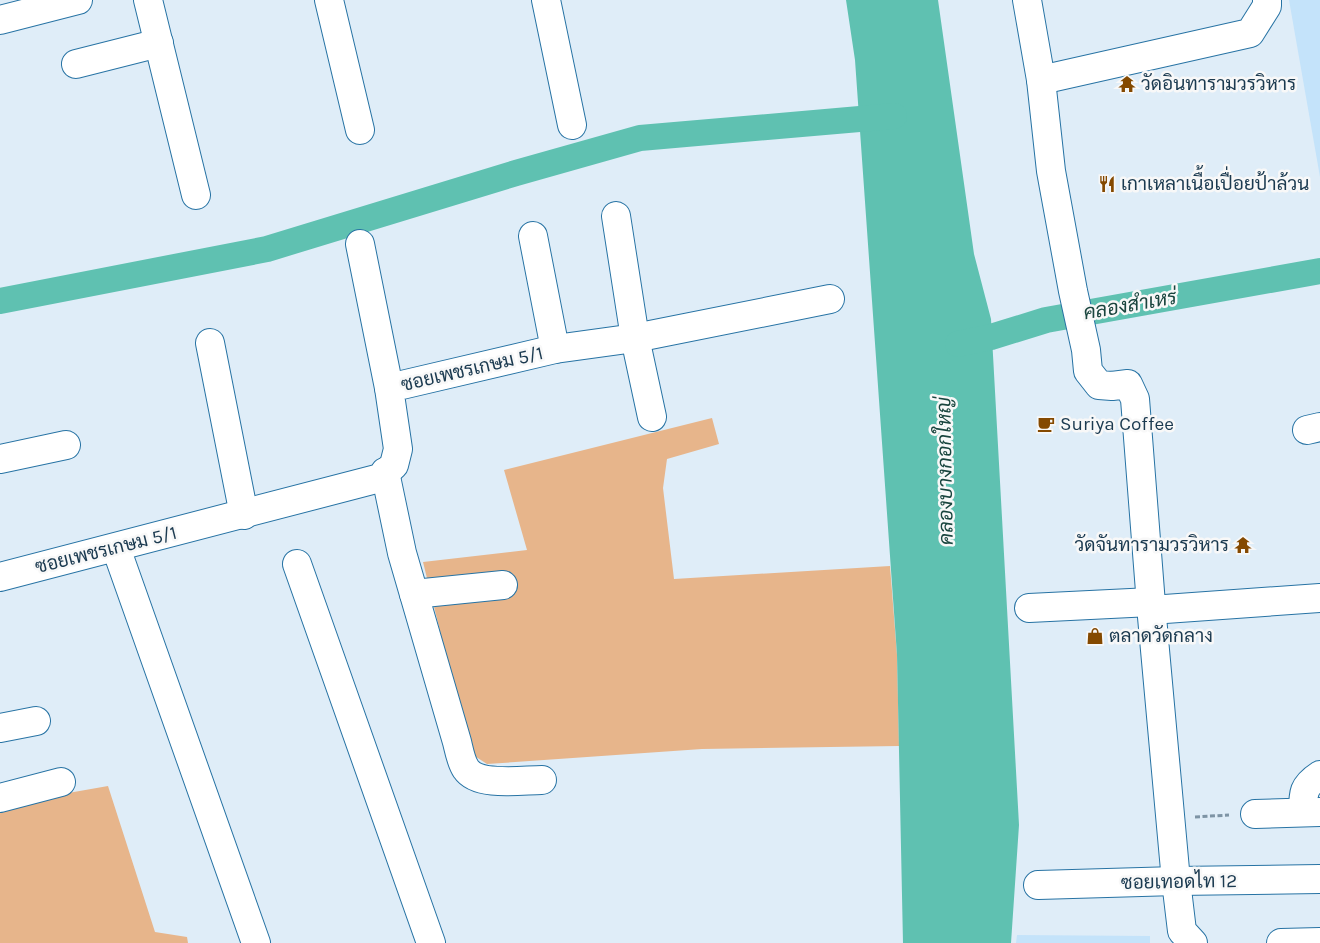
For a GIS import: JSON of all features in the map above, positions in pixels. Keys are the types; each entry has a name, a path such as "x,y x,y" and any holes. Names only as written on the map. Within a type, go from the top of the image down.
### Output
{"street":[{"path":"0,20 78,0"},
{"path":"148,0 196,195"},
{"path":"329,0 360,130"},
{"path":"546,0 572,125"},
{"path":"1027,0 1040,80 1051,172 1086,350 1088,371 1098,385 1128,384 1135,399 1151,606 1176,881 1188,937"},
{"path":"1040,80 1250,33 1267,6 1267,0"},
{"path":"76,64 159,43"},
{"path":"616,216 635,338 652,417"},
{"path":"532,236 555,349"},
{"path":"360,244 389,388"},
{"name":"ซอยเพชรเกษม 5/1","path":"0,577 244,515 380,478 394,465 398,449 389,388 555,349 635,338 830,299"},
{"path":"210,342 244,515"},
{"path":"0,460 66,445"},
{"path":"385,472 402,553 456,742 466,769 481,780 542,780"},
{"path":"116,548 256,943"},
{"path":"297,564 431,943"},
{"path":"414,594 503,585"},
{"path":"1029,608 1151,606 1320,598"},
{"path":"0,728 36,721"},
{"path":"1254,814 1311,812 1303,791 1312,780 1320,775"},
{"path":"0,798 61,782"},
{"name":"ซอยเทอดไท 12","path":"1038,886 1176,881 1320,879"},
{"path":"1281,943 1320,942"}],"path":[{"path":"1170,818 1254,814"}],"shaded area":[{"path":"1289,0 1320,0 1320,177"},
{"path":"712,418 719,444 667,459 663,488 674,579 890,566 897,655 899,746 702,749 487,764 470,753 423,562 527,550 504,470"},
{"path":"108,786 155,932 187,937 188,943 0,943 0,805"},
{"path":"1017,935 1150,936 1150,943 1016,943"}],"water":[{"name":"คลองบางกอกใหญ่","path":"846,0 938,0 974,254 991,319 1019,825 1011,943 903,943 897,655 855,60"}],"waterway":[{"path":"0,301 267,249 516,173 640,138 894,116"},
{"name":"คลองสำเหร่","path":"958,344 991,337 1046,320 1320,271"}],"place":[{"name":"วัดอินทารามวรวิหาร","path":"1127,84"},
{"name":"เกาเหลาเนื้อเปื่อยป้าล้วน","path":"1107,184"},
{"name":"Suriya Coffee","path":"1046,424"},
{"name":"วัดจันทารามวรวิหาร","path":"1243,545"},
{"name":"ตลาดวัดกลาง","path":"1095,636"}]}
